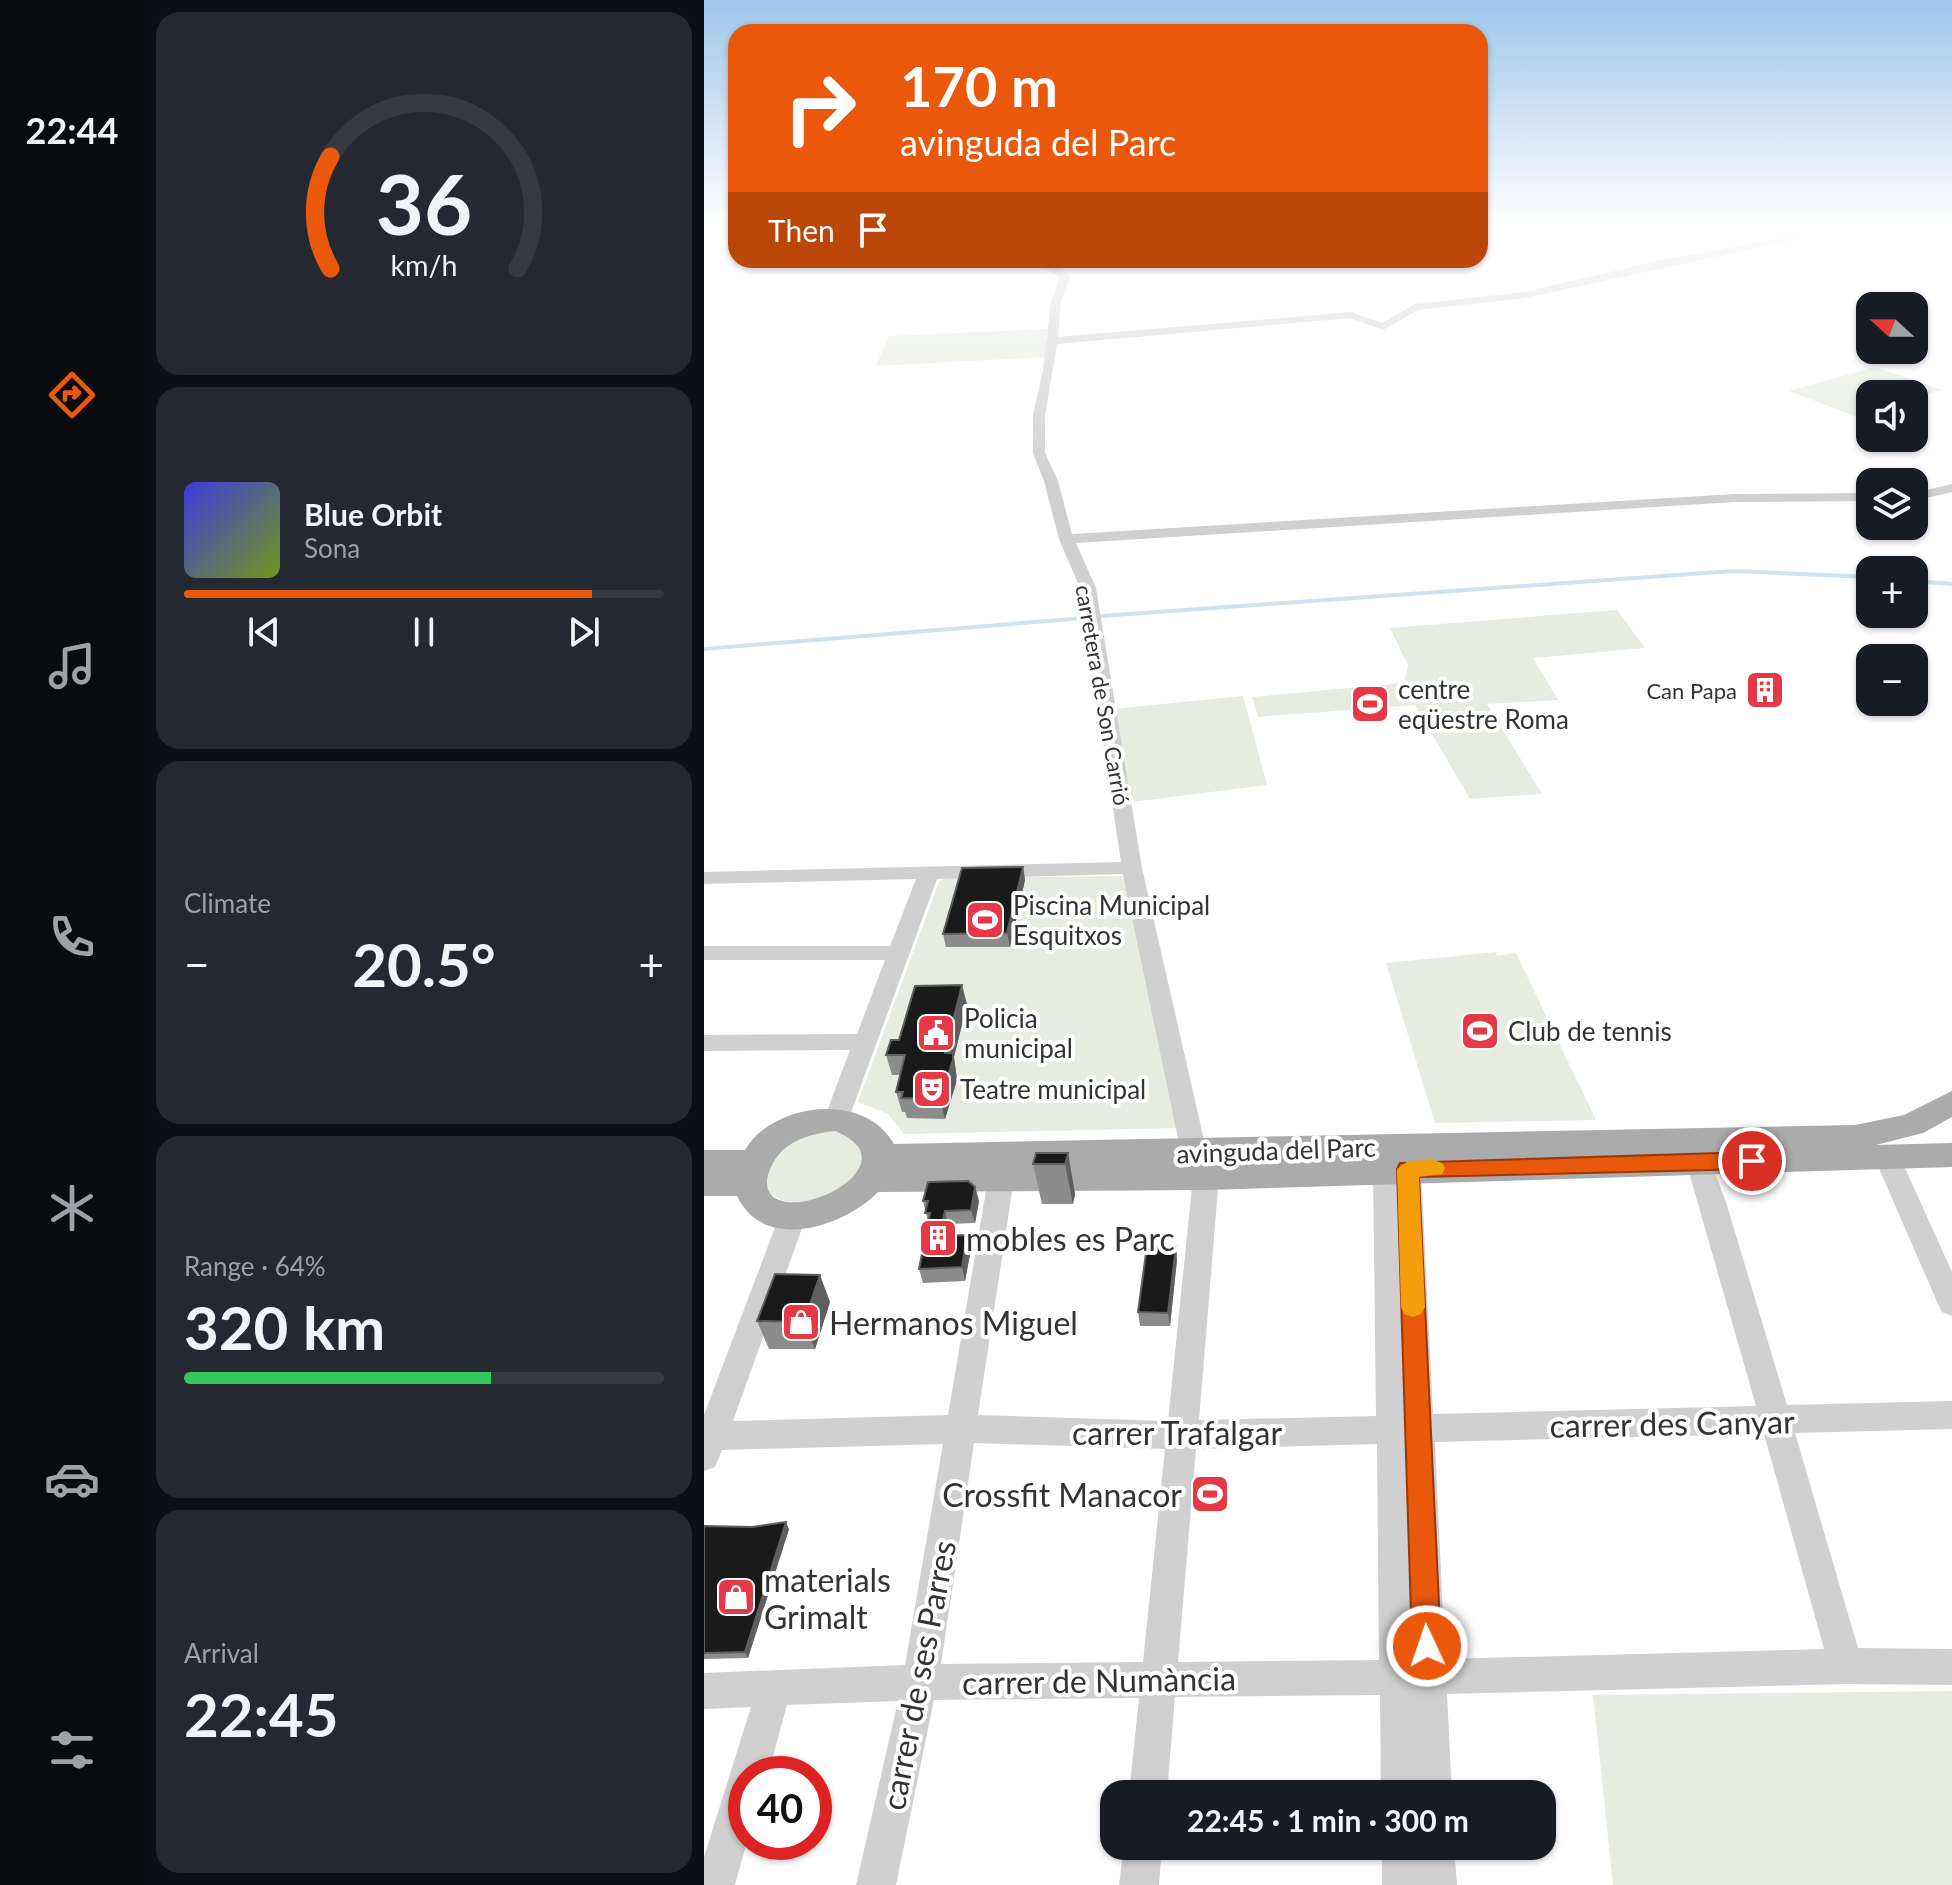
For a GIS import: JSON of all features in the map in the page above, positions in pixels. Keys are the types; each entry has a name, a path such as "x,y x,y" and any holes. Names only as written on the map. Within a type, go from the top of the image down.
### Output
{"main road":[{"name":"avinguda del Parc","path":"876,1166 1001,1179 1200,1165 1855,1137 1912,1125 1952,1103"},
{"path":"837,1119 858,1124 874,1136 876,1166 849,1201 824,1213 792,1217 755,1202 750,1172 768,1143 787,1131 811,1122 837,1119"},
{"name":"avinguda del Parc","path":"876,1166 892,1157 1397,1169 1952,1155"},
{"path":"704,1163 750,1172"},
{"path":"704,1183 750,1172"}],"street":[{"name":"carretera de Son Carrió","path":"1055,309 1049,370 1039,415 1039,453 1066,539 1090,599 1132,868 1200,1165 1182,1435 1149,1780"},
{"path":"1050,341 1351,315 1383,327 1412,309"},
{"path":"1928,494 1952,488"},
{"path":"1066,539 1735,498 1856,497"},
{"path":"704,878 1132,868"},
{"path":"837,1119 928,874"},
{"path":"704,953 900,953"},
{"path":"704,1043 866,1042"},
{"path":"1887,1157 1952,1304"},
{"path":"1699,1162 1846,1666"},
{"path":"1397,1169 1413,1676 1431,1780"},
{"name":"carrer de ses Parres","path":"876,1885 920,1682 1001,1179"},
{"path":"707,1443 792,1217"},
{"name":"carrer des Canyar","path":"1405,1429 1952,1415"},
{"name":"carrer Trafalgar","path":"707,1443 961,1429 1182,1435 1405,1429"},
{"name":"carrer de Numància","path":"704,1691 920,1682 1413,1676 1846,1666 1952,1667"},
{"path":"1402,1780 1413,1676"},
{"path":"754,1756 774,1690"},
{"path":"715,1885 728,1842"},
{"path":"1139,1885 1142,1860"},
{"path":"1401,1860 1402,1885"},
{"path":"1436,1860 1437,1885"}],"shaded area":[{"path":"1047,329 1045,357 876,366 889,336"},
{"path":"1875,367 1913,380 1856,380 1855,416 1789,391"},
{"path":"1928,385 1942,390 1928,394"},
{"name":"centre eqüestre Roma","path":"1617,610 1645,648 1533,658 1558,700 1487,704 1542,794 1470,799 1415,705 1258,717 1252,697 1404,683 1408,665 1390,628"},
{"path":"1243,696 1267,785 1132,802 1113,709"},
{"path":"1128,876 1180,1128 904,1134 888,1114 858,1102 939,882 945,878"},
{"name":"Club de tennis","path":"1496,952 1497,956 1516,953 1596,1120 1435,1123 1386,963"},
{"path":"843,1130 866,1152 853,1184 820,1198 799,1202 788,1202 767,1191 764,1166 801,1134"},
{"path":"1952,1691 1952,1885 1613,1885 1593,1695"}],"building":[{"name":"Piscina Municipal Esquitxos","path":"1023,867 1007,933 943,934 962,868"},
{"path":"962,985 945,1053 953,1053 953,1060 940,1099 901,1098 903,1092 896,1092 905,1055 886,1055 891,1040 899,1040 915,986"},
{"path":"1036,1153 1068,1153 1065,1164 1033,1164"},
{"path":"968,1181 975,1187 971,1210 945,1211 939,1236 967,1235 962,1267 919,1269 930,1213 925,1213 928,1201 923,1201 928,1182"},
{"path":"1147,1246 1176,1246 1168,1313 1138,1312"},
{"path":"775,1274 820,1275 804,1322 757,1321"},
{"name":"materials Grimalt","path":"786,1522 745,1652 704,1653 704,1526 752,1527"}],"waterway":[{"path":"1101,616 1733,571 1856,576"},
{"path":"1928,582 1952,584"},
{"path":"704,649 1084,618"}],"slow traffic":[{"path":"1413,1307 1408,1169 1434,1168"}],"place":[{"name":"Can Papa","path":"1765,690"},
{"name":"centre eqüestre Roma","path":"1370,704"},
{"name":"Piscina Municipal Esquitxos","path":"985,920"},
{"name":"Club de tennis","path":"1480,1031"},
{"name":"Policia municipal","path":"936,1033"},
{"name":"Teatre municipal","path":"932,1089"},
{"name":"mobles es Parc","path":"938,1238"},
{"name":"Hermanos Miguel","path":"801,1322"},
{"name":"Crossfit Manacor","path":"1210,1494"},
{"name":"materials Grimalt","path":"736,1597"}],"route":[{"path":"1427,1646 1408,1169 1752,1161"}]}
